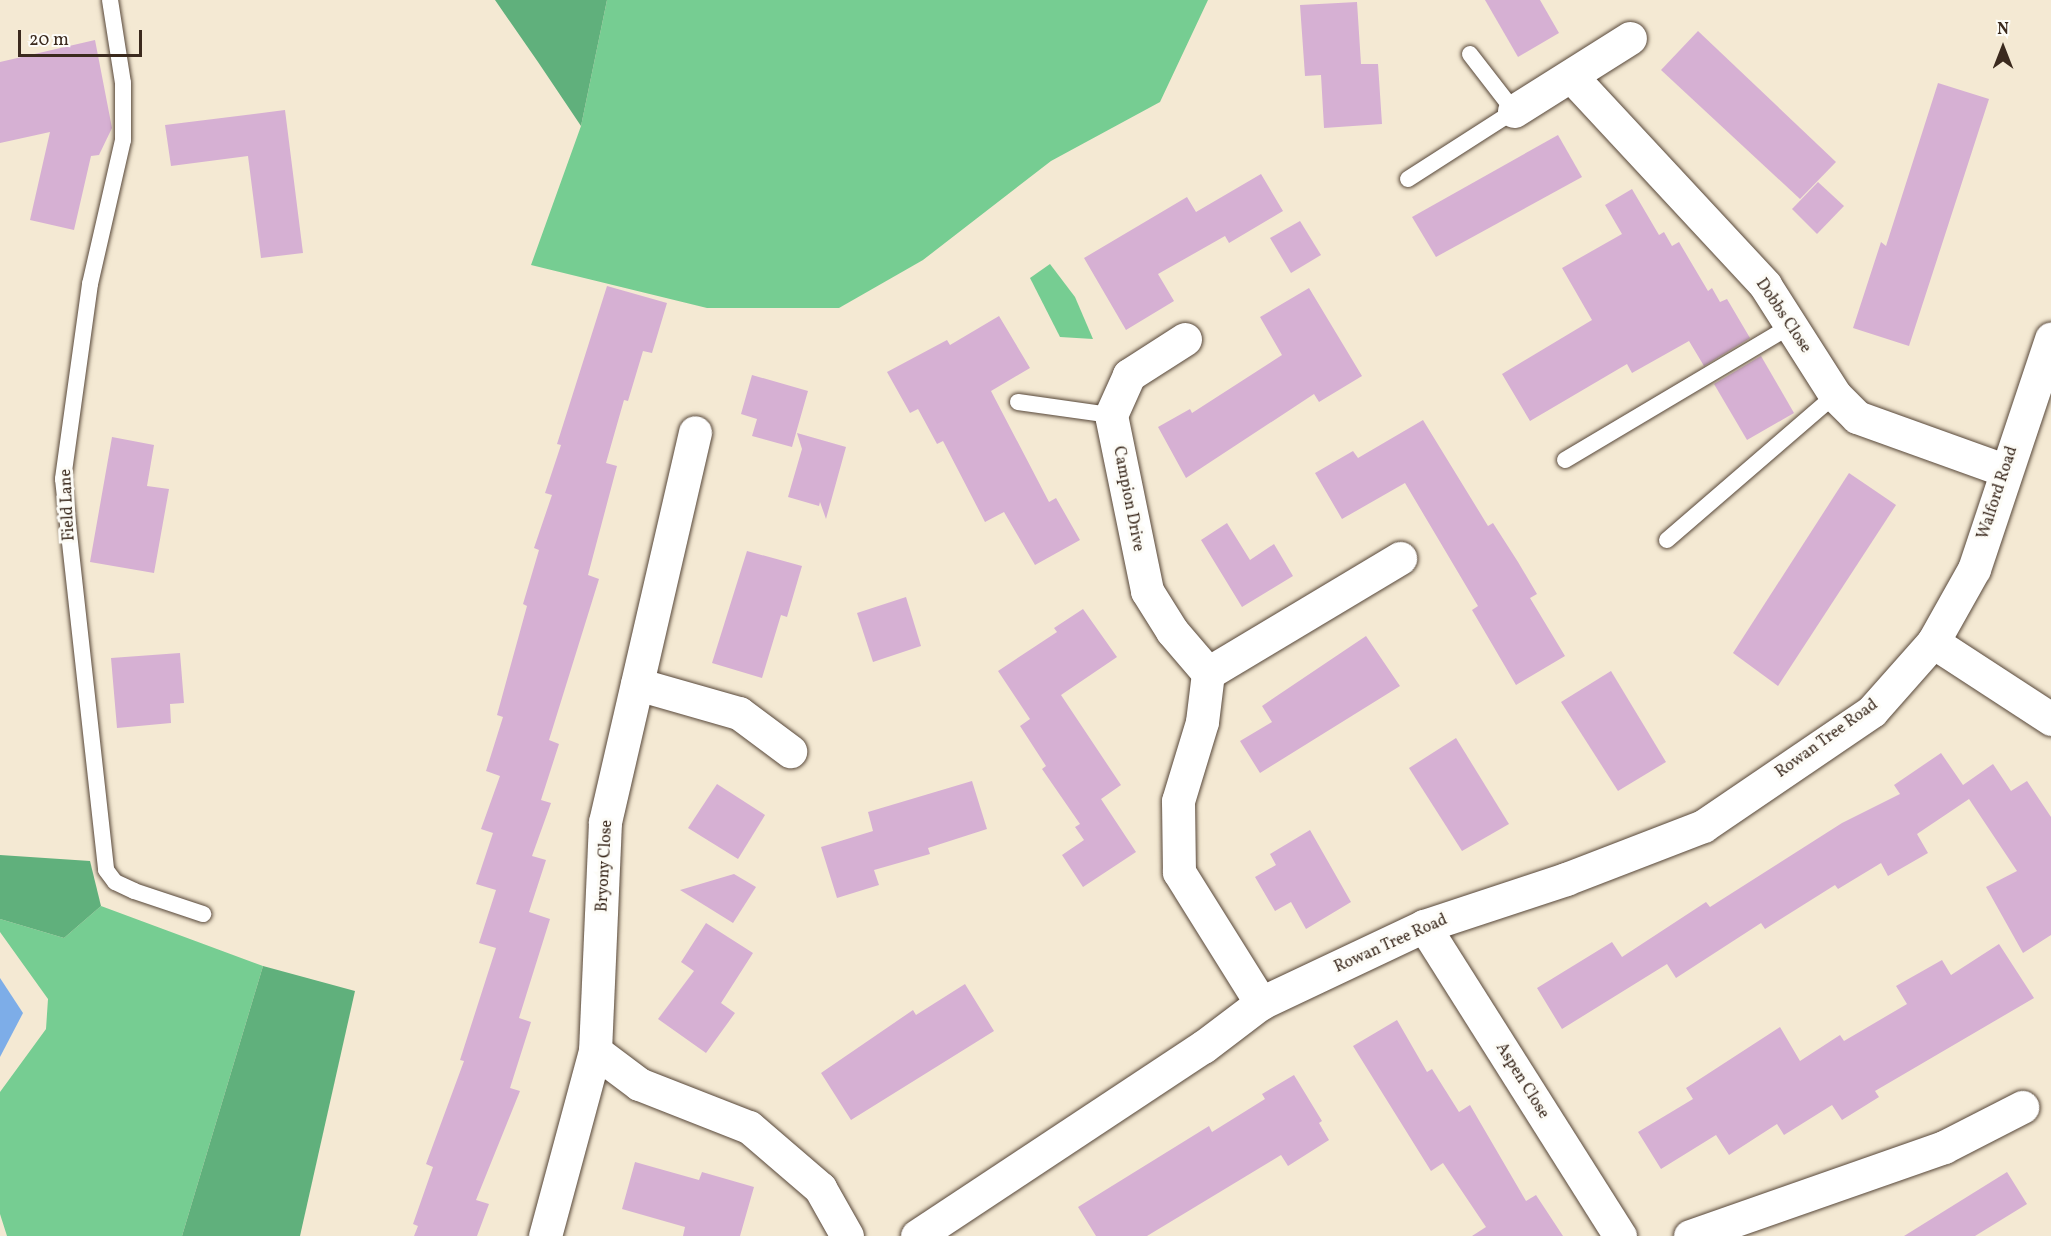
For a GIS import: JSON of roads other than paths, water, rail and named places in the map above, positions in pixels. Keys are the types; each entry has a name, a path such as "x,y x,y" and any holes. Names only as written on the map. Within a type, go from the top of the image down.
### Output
{"street":[{"path":"1514,111 1572,77 1630,38"},
{"name":"Dobbs Close","path":"1572,77 1765,285 1835,395 1857,417 2004,470"},
{"path":"1111,415 1129,375 1185,339"},
{"name":"Walford Road","path":"1933,642 1974,569 2004,470 2051,339"},
{"name":"Campion Drive","path":"1111,415 1147,591 1172,631 1208,673"},
{"name":"Bryony Close","path":"545,1236 596,1051 605,822 695,432"},
{"path":"1261,1003 1179,872 1178,801 1202,722 1208,673 1400,558"},
{"path":"1933,642 2051,719"},
{"name":"Rowan Tree Road","path":"917,1236 1203,1047 1261,1003 1424,927 1566,879 1703,826 1872,711 1933,642"},
{"path":"637,684 739,713 790,751"},
{"name":"Aspen Close","path":"1424,927 1620,1236"},
{"path":"596,1051 639,1084 749,1127 820,1188 847,1236"},
{"path":"1690,1236 1944,1147 2022,1107"}],"lane":[{"name":"Field Lane","path":"110,0 123,83 123,140 90,284 63,479 106,870 115,882 134,891 203,914"},
{"path":"1408,179 1514,111 1470,54"},
{"path":"1565,460 1791,326"},
{"path":"1667,540 1835,395"},
{"path":"1018,402 1111,415"}],"water":[{"path":"0,978 23,1013 0,1057"}]}
